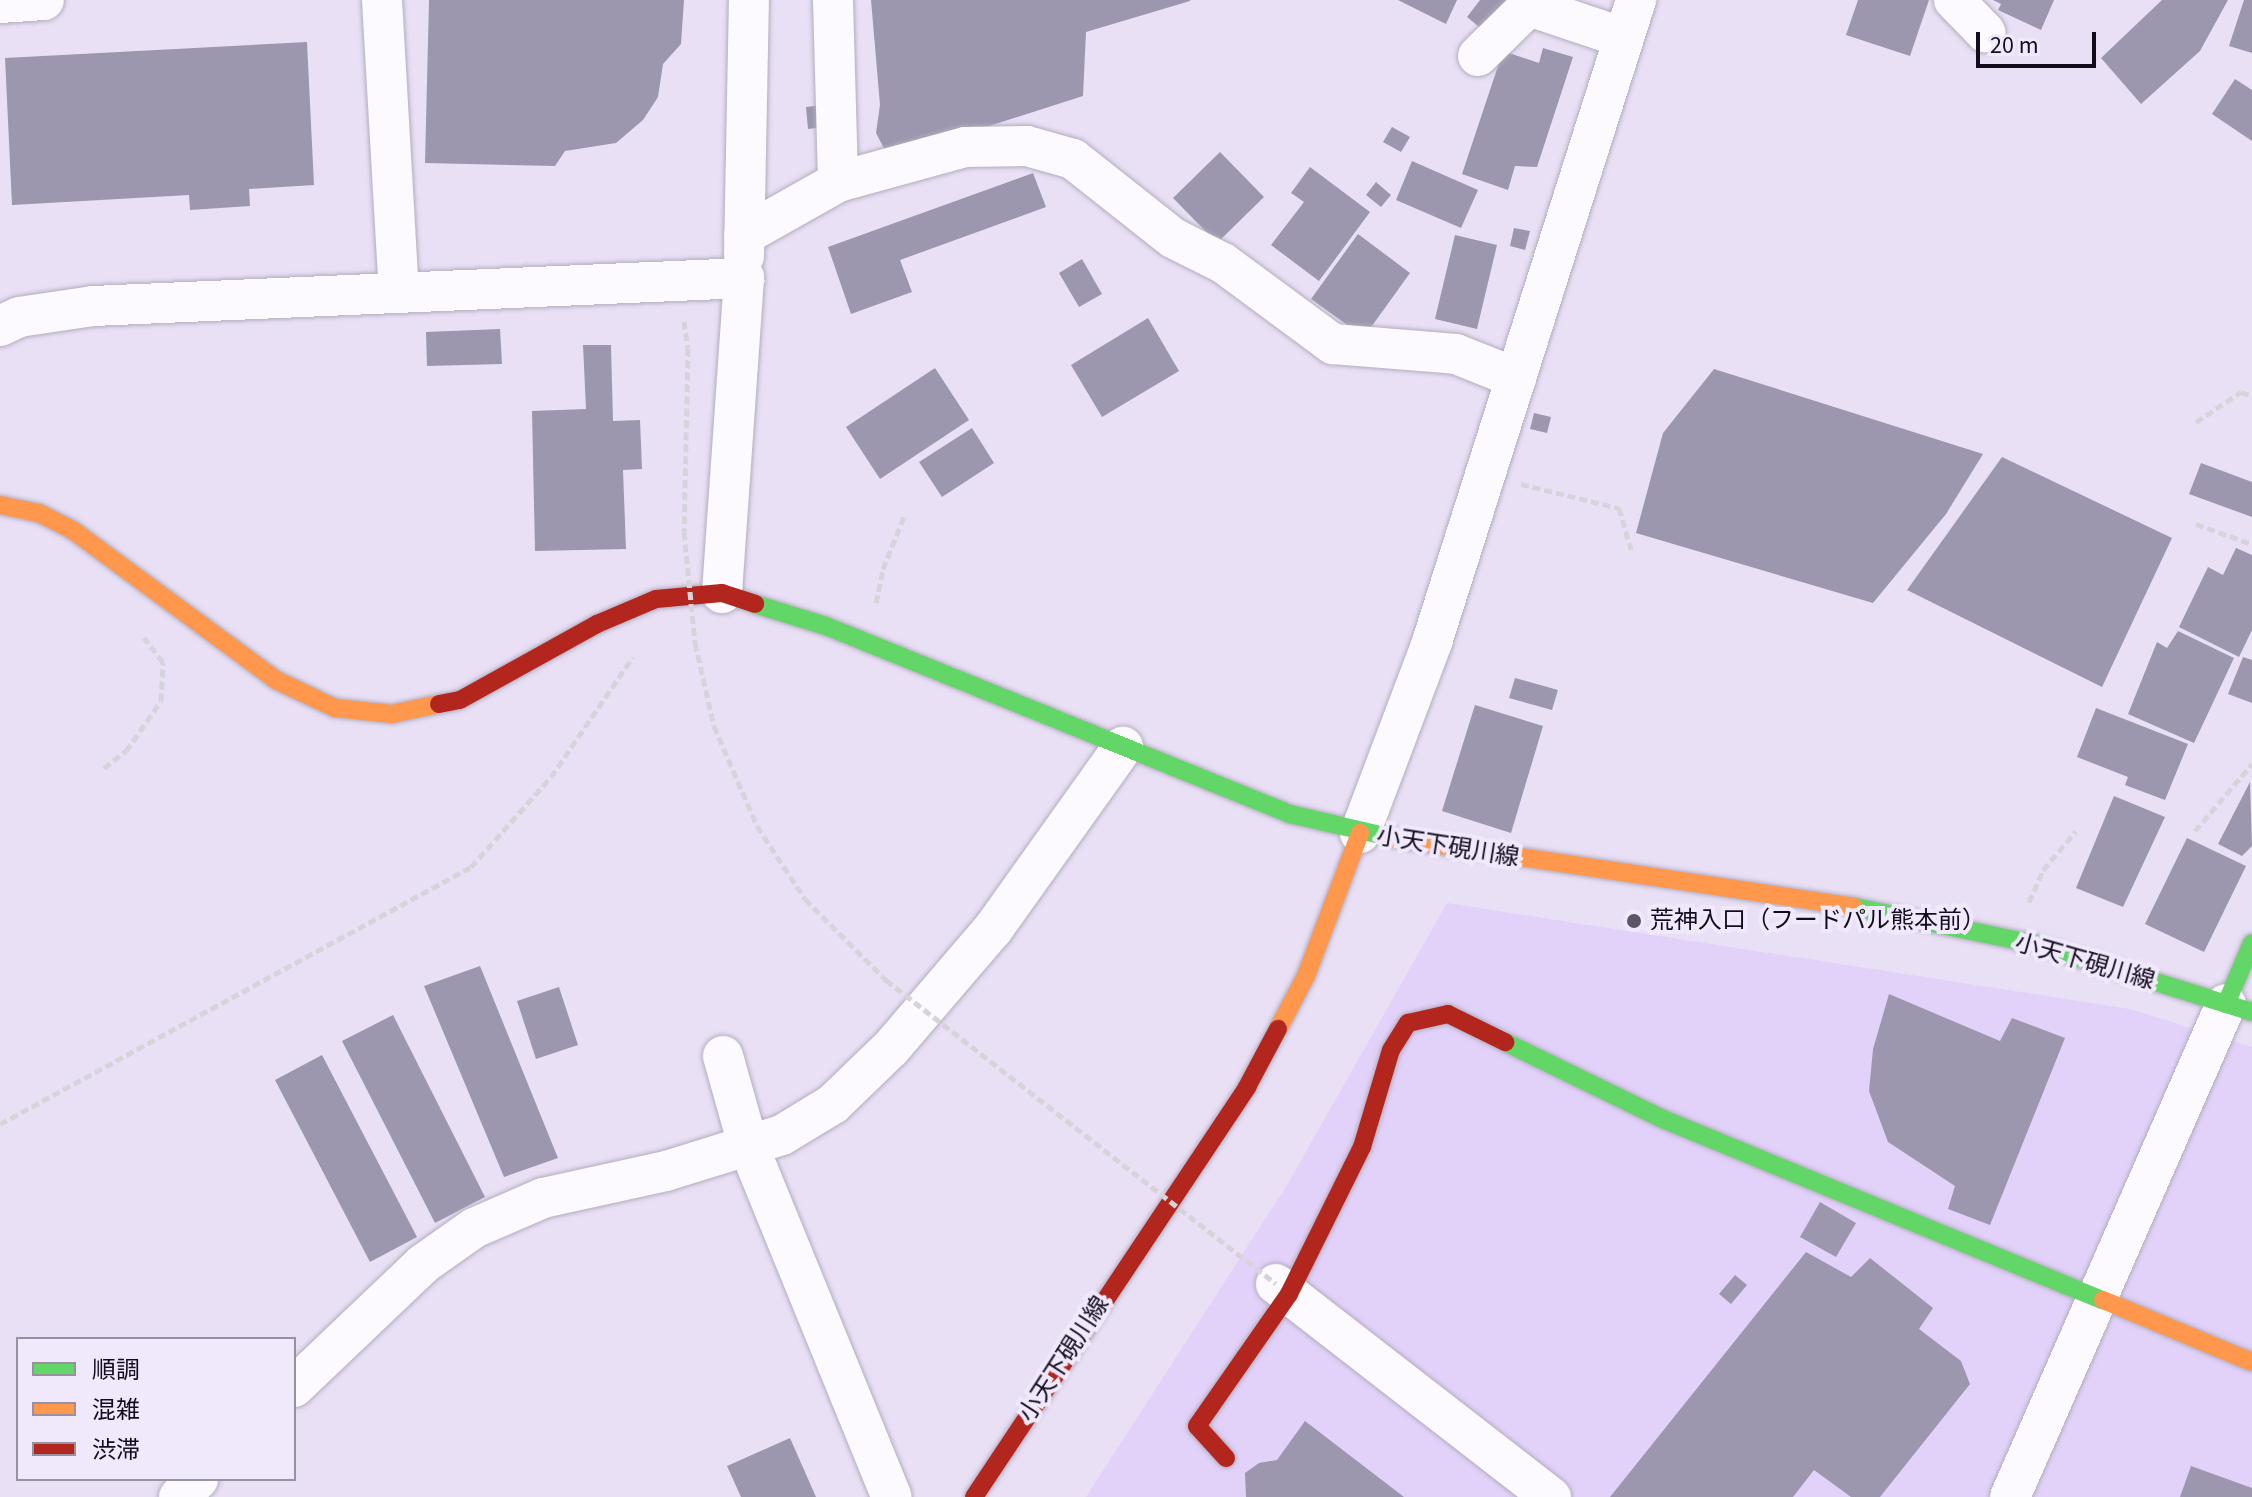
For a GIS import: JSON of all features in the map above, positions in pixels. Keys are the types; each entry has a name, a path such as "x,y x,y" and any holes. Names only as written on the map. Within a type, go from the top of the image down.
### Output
{"street":[{"path":"0,3 44,0"},
{"path":"382,0 399,293"},
{"path":"722,593 744,278 749,0"},
{"path":"833,0 838,182"},
{"path":"0,505 39,513 74,531 276,680 335,708 392,714 460,700 597,624 669,598 722,593 869,643 1290,814 1360,833 1432,642 1636,0"},
{"path":"1954,0 1985,32"},
{"path":"1478,56 1529,6 1624,38"},
{"path":"744,235 838,182 965,147 1027,146 1073,159 1173,238 1223,263 1333,344 1456,354 1516,378"},
{"path":"0,326 19,317 93,306 744,278"},
{"path":"296,1385 423,1264 474,1228 543,1198 666,1171 782,1135 833,1104 891,1048 993,929 1123,747"},
{"name":"小天下硯川線","path":"974,1497 1247,1087 1306,976 1360,833 1826,901 2011,939 2239,1008"},
{"path":"2010,1497 2097,1303 2239,1008 2252,943"},
{"path":"1226,1458 1197,1426 1283,1289 1362,1147 1391,1050 1408,1023 1448,1014 1663,1119 2097,1303 2252,1362"},
{"path":"723,1056 748,1145 892,1497"},
{"path":"1283,1289 1551,1497"},
{"path":"179,1497 196,1481"}],"path":[{"path":"688,348 684,532 695,643 714,726 757,826 805,899 886,980 1283,1289"},
{"path":"2196,422 2241,392 2252,396"},
{"path":"1485,475 1619,508 1631,549"},
{"path":"869,643 883,569 905,514"},
{"path":"2196,524 2252,544"},
{"path":"104,768 126,751 161,701 163,662 138,631 129,572"},
{"path":"0,1124 471,867 551,777 669,598"},
{"path":"2195,831 2252,764"},
{"path":"2011,939 2043,870 2076,831"}],"shaded area":[{"path":"1447,903 2130,1009 2252,1047 2252,1497 1086,1497 1287,1185"}],"building":[{"path":"429,0 684,0 681,44 663,64 658,97 643,120 616,143 565,151 555,166 425,163"},
{"path":"871,0 1190,1 1086,32 1083,96 889,158 876,133 880,105"},
{"path":"1398,0 1457,0 1446,24"},
{"path":"1480,0 1516,0 1489,35 1467,17"},
{"path":"1858,0 1929,0 1910,56 1846,35"},
{"path":"1993,0 2054,0 2041,30 1998,10 2001,4"},
{"path":"2162,0 2228,0 2200,51 2141,104 2101,58"},
{"path":"2244,0 2252,0 2252,53 2229,46"},
{"path":"307,42 314,185 249,189 250,206 190,210 189,195 12,205 5,58"},
{"path":"1543,48 1573,57 1537,167 1515,166 1508,190 1462,174 1503,51 1539,63"},
{"path":"2235,79 2252,90 2252,141 2212,114"},
{"path":"822,105 824,127 808,129 806,107"},
{"path":"1392,127 1410,137 1401,152 1383,142"},
{"path":"1220,152 1264,197 1217,243 1173,198"},
{"path":"1412,161 1478,190 1461,228 1396,200"},
{"path":"1310,167 1370,212 1319,281 1271,245 1304,202 1291,193"},
{"path":"1033,173 1046,207 900,260 912,292 851,314 828,247"},
{"path":"1376,182 1391,195 1381,207 1366,195"},
{"path":"1514,228 1530,231 1525,250 1510,246"},
{"path":"1358,234 1410,273 1364,337 1311,299"},
{"path":"1455,235 1497,245 1477,329 1435,319"},
{"path":"1082,259 1102,294 1079,307 1059,273"},
{"path":"1148,318 1179,371 1102,417 1071,365"},
{"path":"500,329 502,364 427,366 426,332"},
{"path":"583,345 611,345 613,421 640,420 642,469 623,470 626,549 535,551 532,411 586,409"},
{"path":"935,368 969,420 880,479 846,427"},
{"path":"1714,369 1983,454 1946,514 1873,603 1636,533 1663,433"},
{"path":"1534,413 1551,417 1547,433 1530,429"},
{"path":"972,428 994,463 942,497 919,462"},
{"path":"2002,457 2172,538 2102,687 1907,590"},
{"path":"2201,463 2252,482 2252,517 2189,494"},
{"path":"2236,548 2252,555 2252,630 2239,657 2179,627 2208,567 2223,575"},
{"path":"2178,631 2234,658 2194,743 2128,714 2157,642 2167,648"},
{"path":"2243,657 2252,660 2252,703 2228,694"},
{"path":"1515,678 1558,690 1552,710 1509,698"},
{"path":"1475,705 1543,726 1511,833 1442,811"},
{"path":"2096,708 2188,744 2165,800 2125,785 2128,777 2077,757"},
{"path":"2250,782 2252,846 2242,856 2218,844"},
{"path":"2114,796 2165,817 2123,907 2076,888"},
{"path":"2187,838 2246,866 2204,952 2145,924"},
{"path":"480,966 558,1158 504,1177 424,986"},
{"path":"559,987 578,1045 536,1059 517,1001"},
{"path":"1889,994 2000,1041 2012,1018 2065,1038 1990,1225 1948,1209 1955,1186 1888,1142 1869,1091 1873,1049"},
{"path":"393,1015 485,1197 435,1223 342,1041"},
{"path":"322,1055 417,1237 370,1262 275,1080"},
{"path":"1820,1202 1856,1223 1836,1257 1800,1237"},
{"path":"1806,1252 1851,1277 1870,1258 1933,1308 1919,1329 1961,1361 1970,1384 1880,1497 1851,1497 1814,1470 1793,1497 1610,1497"},
{"path":"1735,1275 1747,1285 1731,1304 1719,1294"},
{"path":"1305,1421 1404,1497 1246,1497 1245,1473 1259,1463 1277,1460"},
{"path":"790,1438 816,1497 741,1497 727,1466"},
{"path":"2191,1466 2252,1488 2252,1497 2180,1497"}],"traffic: fast":[{"path":"755,604 826,626 1290,814 1393,838"},
{"path":"1854,907 2034,944 2252,1012"},
{"path":"2226,1004 2252,943"},
{"path":"1505,1042 1663,1119 2103,1300"}],"traffic: slow":[{"path":"0,505 39,513 74,531 276,680 335,708 392,714 439,704"},
{"path":"1278,1029 1306,976 1360,833"},
{"path":"1393,838 1854,907"},
{"path":"2103,1300 2252,1362"}],"traffic: jam":[{"path":"439,704 460,700 597,624 656,599 722,593 755,604"},
{"path":"1226,1458 1197,1426 1289,1294 1362,1147 1391,1050 1408,1023 1448,1014 1505,1042"},
{"path":"974,1497 1247,1087 1278,1029"}],"place":[{"name":"荒神入口（フードパル熊本前）","path":"1634,921"}]}
